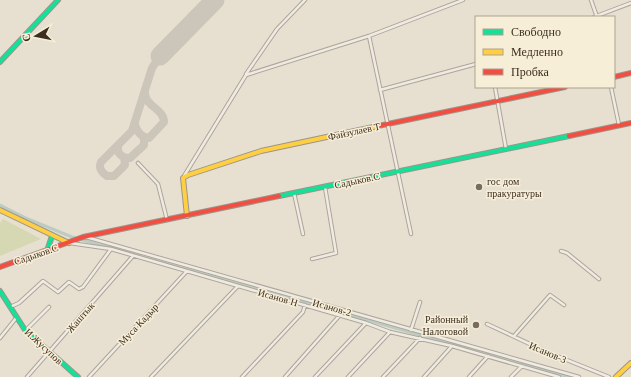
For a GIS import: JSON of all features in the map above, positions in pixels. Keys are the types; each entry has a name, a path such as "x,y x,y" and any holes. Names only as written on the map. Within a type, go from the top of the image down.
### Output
{"street":[{"path":"0,62 58,0"},
{"path":"187,216 183,178 246,74 277,29 305,0"},
{"path":"246,74 369,36 463,0"},
{"path":"591,0 596,16"},
{"path":"598,16 631,3"},
{"path":"369,36 387,124 399,171 410,234"},
{"path":"380,90 475,64"},
{"path":"615,77 631,74"},
{"path":"495,88 506,149"},
{"name":"Файзулаев Т","path":"183,178 261,151 560,88"},
{"path":"611,88 619,126"},
{"name":"Садыков.С","path":"0,267 84,237 631,124"},
{"path":"138,163 158,184 167,220"},
{"path":"312,259 336,253 325,187"},
{"path":"294,193 303,234"},
{"name":"Исанов Н","path":"0,210 52,236 71,242 111,249 340,315 390,332 452,346 559,377"},
{"path":"47,251 52,236"},
{"name":"Исанов-2","path":"84,237 579,377"},
{"path":"10,307 19,303 42,281 58,292 69,282 79,288 83,287 111,249"},
{"path":"561,251 567,253 599,279"},
{"name":"Жаштык","path":"27,377 133,256"},
{"name":"Муса Кадыр","path":"90,377 187,271"},
{"path":"151,377 238,286"},
{"name":"И.Жусупов","path":"0,291 26,330 78,377"},
{"path":"514,336 550,295 564,306"},
{"path":"411,330 420,302"},
{"path":"242,377 303,312 305,305"},
{"path":"26,330 49,307"},
{"path":"285,377 340,315"},
{"path":"0,338 17,317"},
{"path":"315,377 366,323"},
{"name":"Исанов-3","path":"487,324 547,352 609,377"},
{"path":"348,377 390,332"},
{"path":"383,377 420,338"},
{"path":"424,377 452,346"},
{"path":"468,377 488,356"},
{"path":"616,377 631,363"},
{"path":"511,377 522,366"}],"green space":[{"path":"3,219 41,239 0,256 0,223"}],"waterway":[{"path":"0,205 28,219 72,237 569,377"}],"taxiway":[{"path":"124,157 125,165 114,176 107,176 101,170 101,162 132,131 152,68 160,56"},
{"path":"135,124 140,134 149,138 164,122 161,114 148,101 145,93"},
{"path":"119,144 118,150 120,154 124,157 130,158 144,145 144,137"}],"runway":[{"path":"160,56 215,0"}],"traffic: fast":[{"path":"0,62 58,0"},
{"path":"279,196 569,136"},
{"path":"47,251 52,236"},
{"path":"0,291 25,330 78,377"}],"traffic: slow":[{"path":"187,216 183,178 188,175 261,151 378,126"},
{"path":"0,210 69,243"},
{"path":"616,377 631,363"}],"traffic: jam":[{"path":"615,77 631,73"},
{"path":"378,126 560,88"},
{"path":"569,136 631,123"},
{"path":"0,267 83,237 279,196"}],"place":[{"name":"гос дом пракуратуры","path":"479,187"},
{"name":"Районный Налоговой","path":"476,325"}]}
